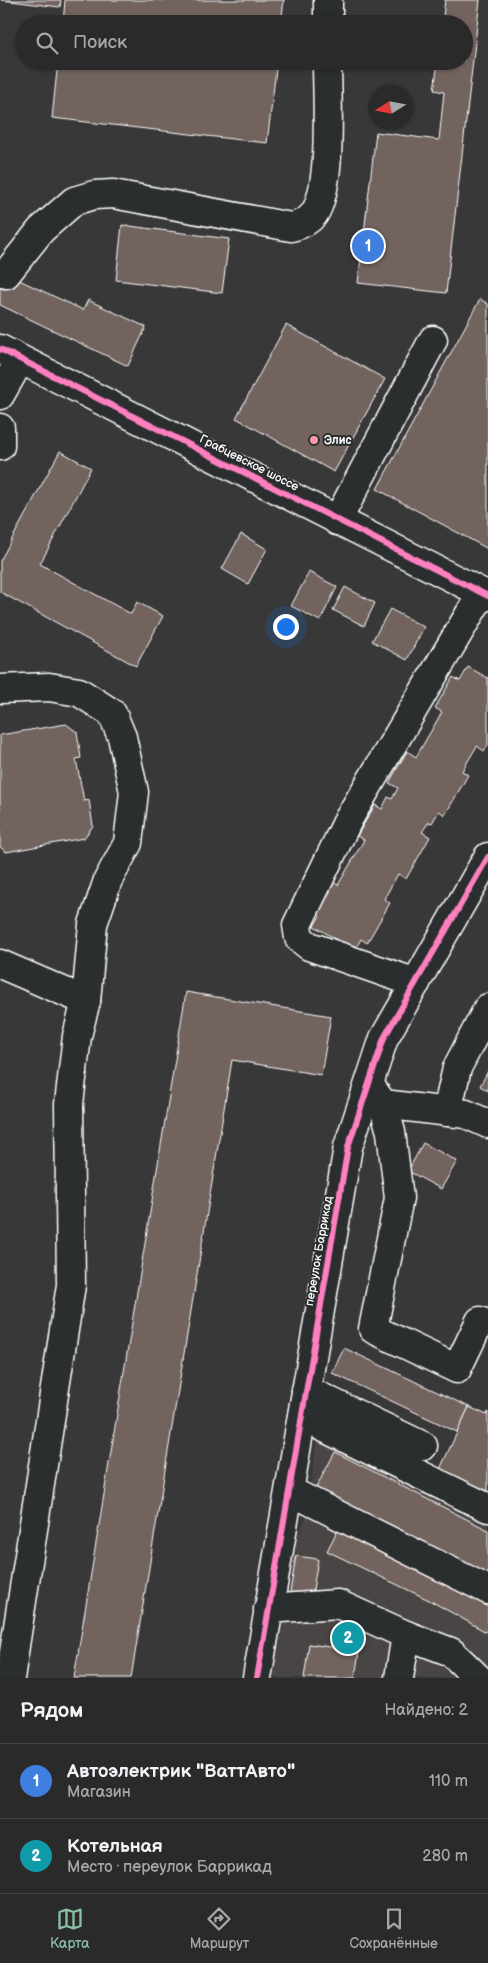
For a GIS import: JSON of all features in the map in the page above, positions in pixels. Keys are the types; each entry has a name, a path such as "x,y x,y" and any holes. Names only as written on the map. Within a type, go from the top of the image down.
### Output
{"street":[{"path":"328,0 328,15"},
{"path":"6,274 41,230 74,201 94,195 113,194 291,227 304,224 314,213 326,174 328,70"},
{"path":"337,521 433,340"},
{"path":"0,395 10,355"},
{"name":"Грабцевское шоссе","path":"10,355 485,595"},
{"path":"0,428 0,446"},
{"path":"416,983 309,946 299,938 297,925 350,818 485,595"},
{"path":"0,689 49,687 79,692 112,713 122,737 134,792 128,843 108,880 93,924 86,1002 77,1036 69,1104 71,1285 10,1678"},
{"name":"переулок Баррикад","path":"257,1678 348,1147 376,1094 384,1038 488,857"},
{"path":"0,964 86,1002"},
{"path":"447,1112 457,1068 488,1008"},
{"path":"376,1094 447,1112 466,1114 488,1124"},
{"path":"376,1094 391,1132 399,1198 373,1329 457,1369 480,1321"},
{"path":"306,1390 423,1446"},
{"path":"302,1417 488,1508"},
{"path":"290,1491 488,1590"},
{"path":"268,1609 338,1604 406,1635 451,1652 478,1678"},
{"path":"399,1678 406,1635"}],"shaded area":[{"path":"320,1411 488,1491 488,1678 272,1678 291,1551 307,1515"}],"building":[{"path":"1,0 61,0 60,7"},
{"path":"65,0 284,0 282,15 64,15"},
{"path":"445,0 480,0 473,60 473,15 443,15"},
{"path":"57,70 276,70 267,143 52,118"},
{"path":"437,70 472,70 446,293 358,283 376,132 439,140 444,92 434,90"},
{"path":"122,225 229,239 222,293 116,280"},
{"path":"0,271 83,310 88,300 146,327 128,366 0,305"},
{"path":"480,299 488,304 488,549 377,489"},
{"path":"286,325 385,379 334,472 236,418"},
{"path":"60,451 91,468 40,564 131,614 137,602 163,616 136,666 0,592 0,561"},
{"path":"241,534 267,549 248,584 222,569"},
{"path":"309,572 337,587 320,621 291,606"},
{"path":"345,587 375,603 364,626 333,610"},
{"path":"390,609 424,627 407,660 372,641"},
{"path":"468,667 488,678 488,745 484,751 477,746 462,771 468,775 445,815 439,811 432,823 429,822 422,832 430,837 406,879 398,874 384,899 390,903 367,943 361,939 353,953 334,942 336,939 314,926 320,916 311,911 329,880 338,885 364,840 357,836 375,805 382,809 388,797 392,799 398,788 389,783 407,751 416,757 442,712 435,708 453,677 460,681"},
{"path":"66,724 77,732 81,758 76,759 84,801 89,800 93,826 84,838 6,852 0,847 0,735"},
{"path":"186,992 331,1016 321,1075 232,1060 131,1678 74,1678"},
{"path":"488,1071 488,1091 480,1086"},
{"path":"423,1143 457,1161 441,1189 408,1171"},
{"path":"344,1348 469,1407 457,1432 332,1373"},
{"path":"469,1407 487,1415 488,1412 488,1491 440,1469"},
{"path":"335,1452 488,1530 488,1576 316,1488"},
{"path":"337,1531 436,1577 488,1607 488,1633 429,1600 327,1551"},
{"path":"296,1556 318,1559 312,1596 290,1593"},
{"path":"338,1626 362,1629 359,1651 335,1647"},
{"path":"309,1644 359,1651 355,1678 304,1678"}],"cycle path":[{"path":"0,349 488,596"},
{"path":"257,1678 348,1147 384,1038 488,857"}],"place":[{"name":"Автоэлектрик \"ВаттАвто\"","path":"368,246"},
{"name":"Элис","path":"314,440"},
{"name":"Котельная","path":"348,1638"}]}
